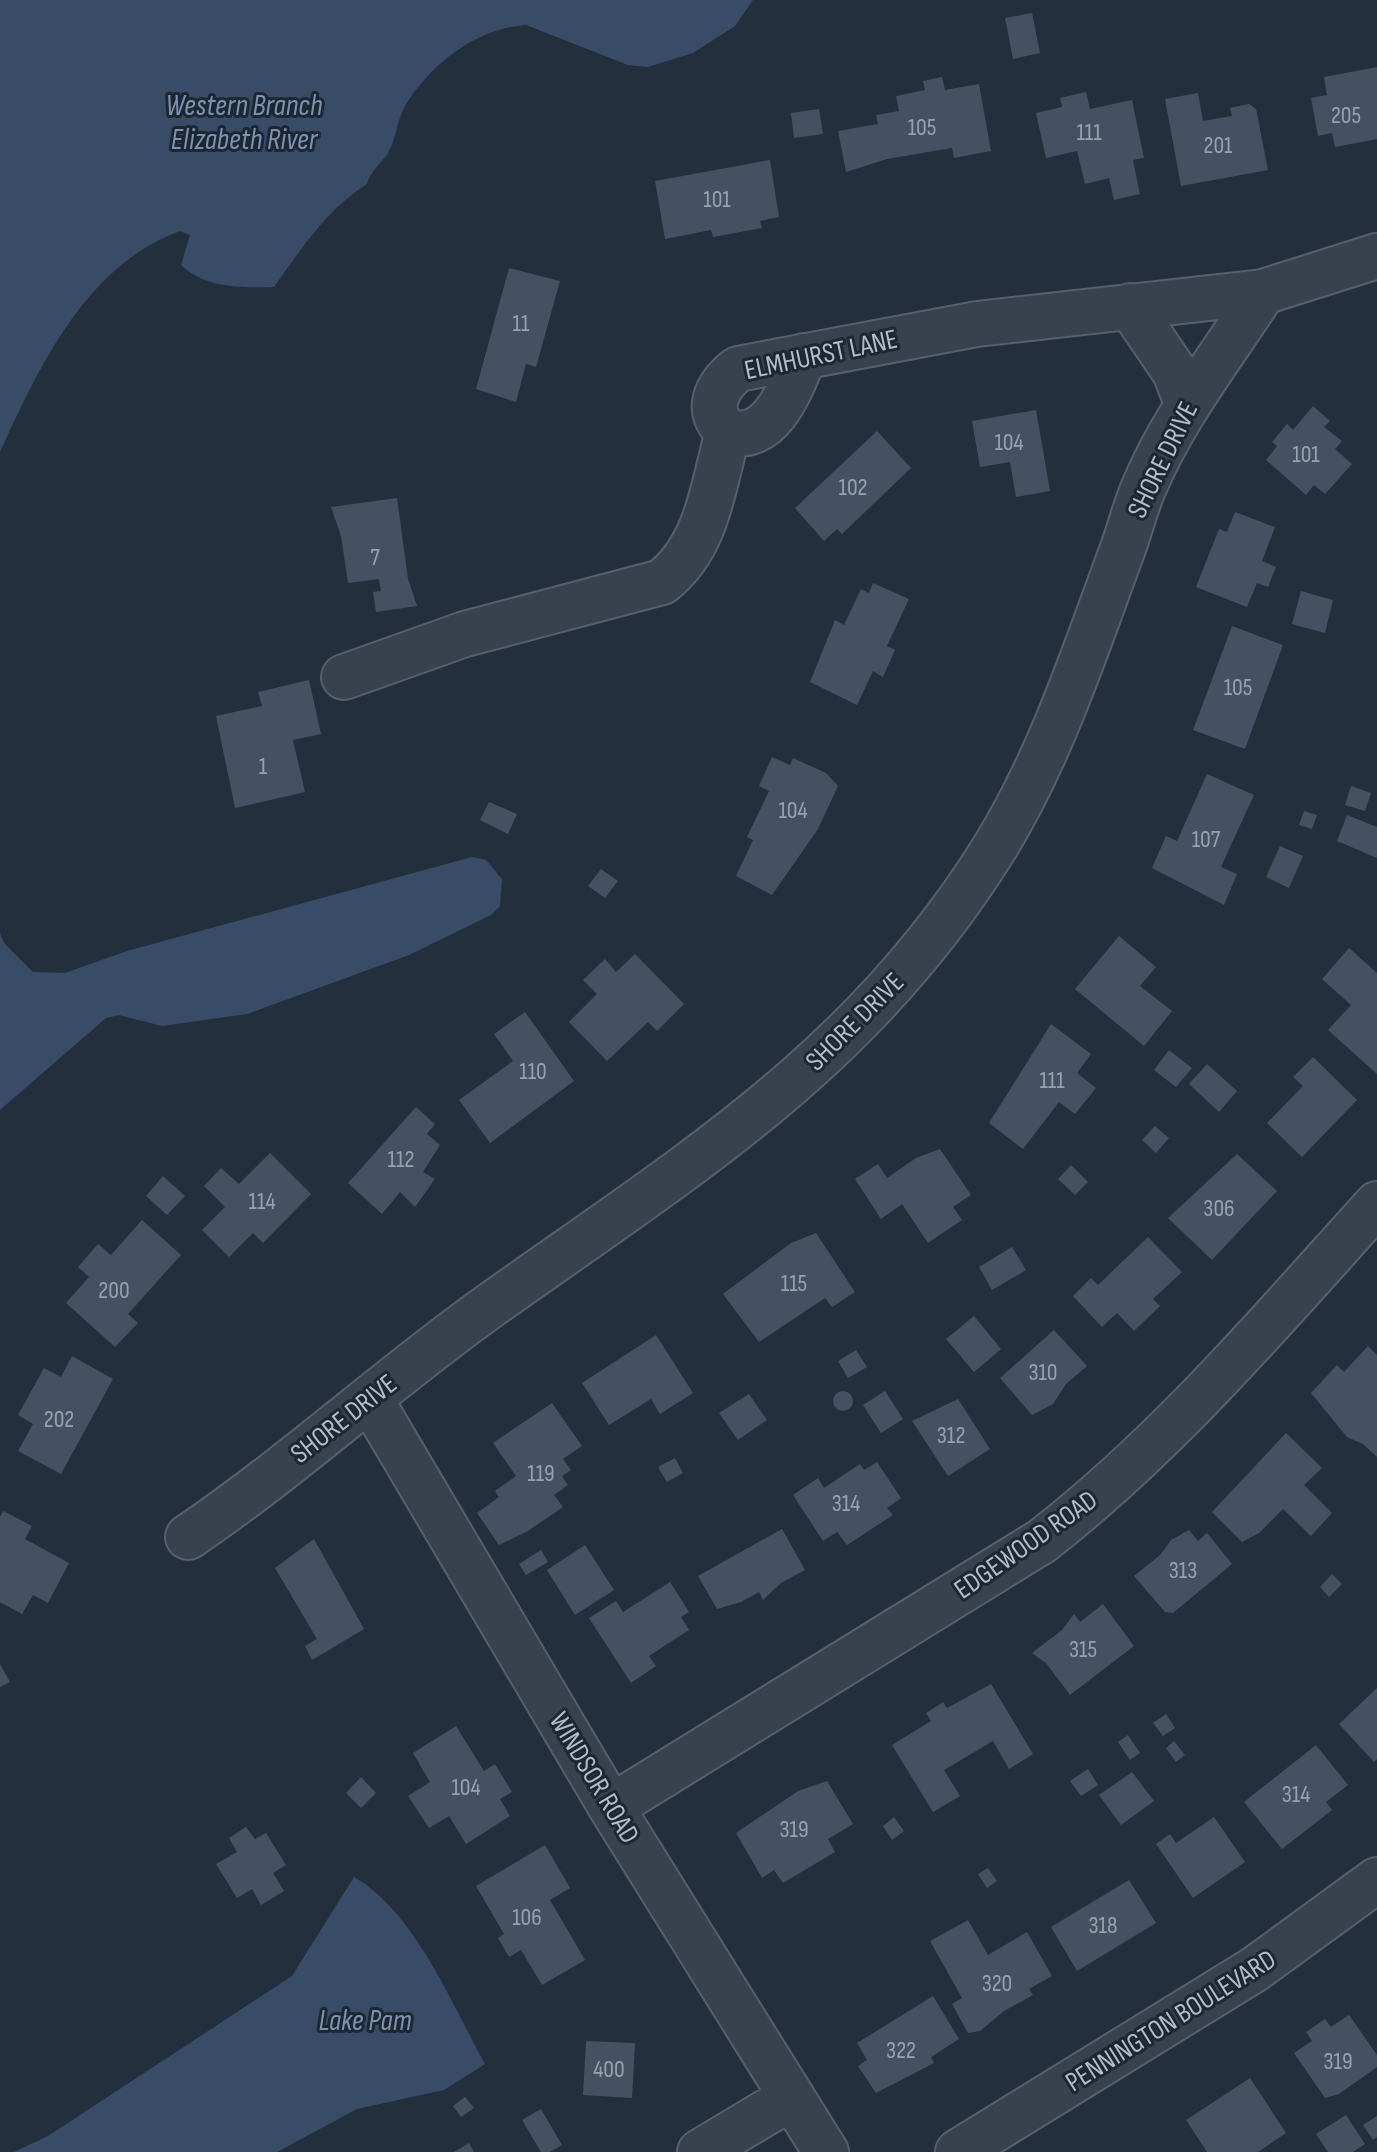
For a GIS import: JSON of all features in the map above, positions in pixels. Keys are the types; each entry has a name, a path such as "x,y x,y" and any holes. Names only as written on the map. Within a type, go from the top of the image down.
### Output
{"street":[{"name":"ELMHURST LANE","path":"728,432 719,425 714,413 714,397 723,380 738,369 977,324 1263,292 1377,256"},
{"name":"SHORE DRIVE","path":"188,1537 490,1306 747,1123 848,1032 911,966 997,845 1041,762 1143,488 1187,403 1263,292"},
{"path":"1130,306 1175,372 1187,403"},
{"path":"344,677 465,634 662,582 682,566 697,545 728,432 741,435 753,433 768,421 789,395 804,356"},
{"name":"EDGEWOOD ROAD","path":"611,1807 1042,1541 1093,1501 1270,1323 1377,1204"},
{"name":"WINDSOR ROAD","path":"370,1399 611,1807 826,2152"},
{"name":"PENNINGTON BOULEVARD","path":"958,2152 1255,1969 1377,1880"},
{"path":"700,2152 792,2097"}],"water":[{"name":"Western Branch Elizabeth River","path":"0,0 753,0 735,26 693,53 648,67 628,65 526,25 490,33 472,41 427,76 405,106 391,148 367,184 327,218 274,287 224,285 190,273 181,265 190,235 180,231 147,247 118,268 92,293 69,322 31,386 0,452"},
{"path":"472,857 486,860 502,879 500,906 491,915 409,955 247,1014 162,1026 119,1015 106,1018 0,1110 0,933 4,943 33,972 65,973 127,951"},
{"name":"Lake Pam","path":"354,1877 376,1893 413,1935 445,1987 485,2064 444,2090 357,2109 277,2152 14,2152 48,2136 292,1976"}],"building":[{"path":"1032,13 1040,53 1013,59 1005,18"},
{"path":"1377,67 1377,139 1335,147 1332,133 1318,136 1311,98 1327,95 1324,77"},
{"path":"942,77 945,90 979,84 991,151 954,158 952,148 887,159 846,172 838,131 878,124 876,115 899,111 896,96 925,90 923,81"},
{"path":"1086,92 1090,109 1132,100 1144,158 1133,160 1140,194 1114,200 1109,178 1085,184 1077,151 1046,158 1036,113 1062,107 1060,98"},
{"path":"1198,93 1203,121 1232,116 1230,108 1249,104 1256,109 1268,170 1181,186 1165,99"},
{"path":"819,109 823,134 794,138 791,113"},
{"path":"770,160 779,217 760,221 762,228 713,237 711,230 665,239 655,181"},
{"path":"509,268 560,281 536,367 526,364 516,402 476,389"},
{"path":"1313,406 1330,421 1324,427 1342,441 1335,449 1352,464 1325,494 1314,485 1306,495 1266,460 1277,446 1272,442 1287,424 1293,430"},
{"path":"1036,410 1050,491 1016,497 1010,462 980,467 972,421"},
{"path":"877,431 911,468 842,534 837,529 824,541 795,508"},
{"path":"397,498 408,579 417,606 376,612 373,592 381,591 379,579 348,583 341,536 331,507"},
{"path":"1235,512 1275,527 1262,561 1276,567 1268,587 1257,583 1247,607 1196,587 1219,529 1227,532"},
{"path":"873,583 909,599 887,646 895,650 883,677 873,671 857,705 810,682 835,620 844,625 861,589 869,593"},
{"path":"1301,591 1333,600 1325,633 1292,624"},
{"path":"1232,626 1283,645 1245,749 1193,730"},
{"path":"309,680 321,734 293,740 305,792 235,808 216,716 262,706 258,692"},
{"path":"772,757 790,765 793,758 826,773 838,786 818,829 772,895 736,876 753,840 747,837 769,791 759,786"},
{"path":"1207,774 1254,795 1221,867 1237,874 1224,905 1152,868 1166,836 1177,841"},
{"path":"1351,786 1371,793 1365,811 1345,805"},
{"path":"489,802 517,814 508,834 480,820"},
{"path":"1304,811 1317,815 1312,829 1299,825"},
{"path":"1347,815 1377,827 1377,858 1337,841"},
{"path":"1280,846 1303,856 1289,888 1266,877"},
{"path":"601,869 618,881 605,898 588,886"},
{"path":"1119,936 1156,967 1140,986 1172,1011 1144,1046 1075,989"},
{"path":"1349,948 1377,973 1377,1074 1328,1030 1351,1005 1322,979"},
{"path":"635,954 684,1004 657,1031 648,1022 607,1061 569,1022 597,994 583,980 605,959 616,972"},
{"path":"525,1012 574,1081 490,1143 459,1100 513,1061 494,1034"},
{"path":"1051,1024 1091,1054 1077,1073 1096,1088 1075,1114 1059,1102 1023,1149 989,1123"},
{"path":"1169,1050 1192,1068 1176,1087 1154,1070"},
{"path":"1313,1057 1357,1100 1302,1157 1267,1123 1303,1086 1293,1077"},
{"path":"1207,1064 1237,1091 1219,1112 1189,1084"},
{"path":"416,1107 435,1124 427,1134 440,1145 423,1172 435,1179 415,1207 400,1192 382,1214 348,1183"},
{"path":"1155,1126 1169,1138 1156,1153 1142,1140"},
{"path":"940,1149 971,1195 953,1207 962,1220 928,1243 902,1204 881,1219 855,1179 878,1164 887,1178 916,1158"},
{"path":"270,1153 311,1194 263,1243 253,1233 229,1257 202,1230 225,1207 204,1186 221,1168 239,1184"},
{"path":"1237,1154 1277,1191 1212,1260 1168,1218"},
{"path":"1071,1165 1088,1182 1075,1195 1058,1179"},
{"path":"163,1176 185,1196 167,1215 146,1196"},
{"path":"142,1220 181,1255 128,1314 138,1323 115,1347 66,1303 89,1277 78,1267 98,1244 111,1255"},
{"path":"816,1233 855,1292 832,1307 825,1298 759,1342 723,1294 791,1243"},
{"path":"1148,1237 1182,1272 1153,1299 1160,1306 1134,1331 1117,1313 1102,1327 1073,1296 1091,1278 1098,1285"},
{"path":"1012,1247 1026,1270 992,1290 979,1267"},
{"path":"974,1316 1001,1349 974,1372 946,1339"},
{"path":"1054,1330 1087,1366 1066,1384 1053,1404 1032,1415 1000,1378"},
{"path":"656,1335 693,1393 660,1414 651,1399 609,1425 582,1383"},
{"path":"1368,1346 1377,1355 1377,1457 1363,1444 1347,1437 1311,1393 1337,1365 1344,1372"},
{"path":"856,1350 867,1367 848,1378 838,1361"},
{"path":"72,1356 113,1379 61,1474 18,1451 33,1424 18,1415 44,1368 61,1377"},
{"path":"843,1391 850,1394 853,1401 850,1408 843,1411 836,1408 833,1401 836,1394"},
{"path":"885,1391 903,1419 881,1433 863,1405"},
{"path":"749,1394 767,1420 738,1440 719,1413"},
{"path":"958,1399 990,1449 948,1476 912,1421"},
{"path":"552,1403 582,1446 563,1459 571,1470 562,1476 568,1485 554,1495 563,1507 528,1531 499,1545 477,1513 499,1497 495,1491 516,1476 493,1443"},
{"path":"1286,1433 1322,1468 1304,1485 1332,1513 1311,1536 1283,1509 1259,1533 1242,1542 1212,1512"},
{"path":"675,1458 683,1473 667,1482 658,1467"},
{"path":"877,1462 901,1498 887,1508 893,1515 847,1545 837,1532 823,1541 793,1495 818,1478 824,1488 860,1464 864,1470"},
{"path":"3,1511 32,1526 25,1539 69,1563 48,1603 33,1595 22,1614 0,1602 0,1517"},
{"path":"782,1529 805,1570 781,1583 763,1600 759,1592 741,1602 717,1609 698,1576"},
{"path":"1189,1530 1198,1541 1207,1533 1232,1564 1173,1613 1165,1612 1134,1576 1160,1555 1171,1540"},
{"path":"314,1539 364,1629 312,1660 305,1646 317,1639 275,1568"},
{"path":"585,1545 614,1590 575,1615 547,1570"},
{"path":"541,1550 548,1562 526,1575 519,1564"},
{"path":"1332,1574 1342,1584 1329,1597 1320,1587"},
{"path":"670,1582 689,1612 681,1617 689,1630 649,1656 656,1666 631,1683 589,1618 616,1601 623,1612"},
{"path":"1103,1604 1134,1646 1070,1695 1046,1663 1032,1653 1062,1630 1074,1614 1080,1622"},
{"path":"0,1664 10,1682 0,1687"},
{"path":"991,1684 1033,1754 1009,1769 993,1741 944,1770 960,1796 933,1812 892,1745 931,1721 926,1713 943,1702 947,1708"},
{"path":"1377,1688 1377,1759 1374,1762 1339,1724"},
{"path":"1166,1714 1175,1728 1163,1736 1153,1723"},
{"path":"456,1726 484,1771 495,1764 512,1792 500,1799 510,1816 466,1844 449,1816 429,1828 408,1796 430,1782 413,1753"},
{"path":"1128,1735 1140,1753 1130,1760 1118,1742"},
{"path":"1174,1741 1185,1755 1176,1762 1166,1748"},
{"path":"1316,1745 1348,1785 1326,1802 1332,1810 1282,1849 1244,1802"},
{"path":"1088,1769 1098,1785 1081,1796 1070,1781"},
{"path":"1132,1772 1154,1801 1121,1825 1099,1795"},
{"path":"361,1777 376,1793 361,1808 346,1793"},
{"path":"827,1781 853,1824 828,1839 835,1852 783,1883 774,1870 762,1878 736,1833 798,1791"},
{"path":"894,1817 904,1831 892,1840 883,1826"},
{"path":"1214,1817 1245,1862 1193,1898 1156,1844 1170,1834 1176,1843"},
{"path":"246,1827 255,1839 266,1833 286,1865 273,1873 284,1891 261,1905 252,1889 237,1898 216,1864 237,1852 229,1838"},
{"path":"545,1845 570,1888 550,1900 585,1960 542,1985 521,1950 509,1957 498,1938 504,1934 476,1886"},
{"path":"988,1868 997,1881 987,1888 978,1874"},
{"path":"1129,1880 1156,1923 1077,1971 1051,1927"},
{"path":"968,1920 988,1955 1027,1932 1052,1976 1029,1989 1033,1995 1004,2011 980,2031 968,2033 952,2004 962,1998 930,1941"},
{"path":"933,1996 959,2039 931,2057 934,2063 876,2093 858,2066 867,2060 857,2043"},
{"path":"1349,2015 1377,2055 1377,2067 1339,2094 1325,2098 1294,2053 1312,2041 1306,2032 1325,2019 1331,2027"},
{"path":"586,2041 635,2043 632,2098 583,2095"},
{"path":"1250,2078 1286,2133 1258,2152 1207,2152 1186,2120"},
{"path":"465,2097 474,2108 461,2117 453,2106"},
{"path":"541,2109 562,2145 550,2152 541,2152 522,2120"},
{"path":"1346,2115 1365,2144 1353,2152 1328,2152 1316,2134"},
{"path":"1377,2116 1377,2137 1373,2140 1363,2125"},
{"path":"469,2143 474,2152 454,2152"}]}
